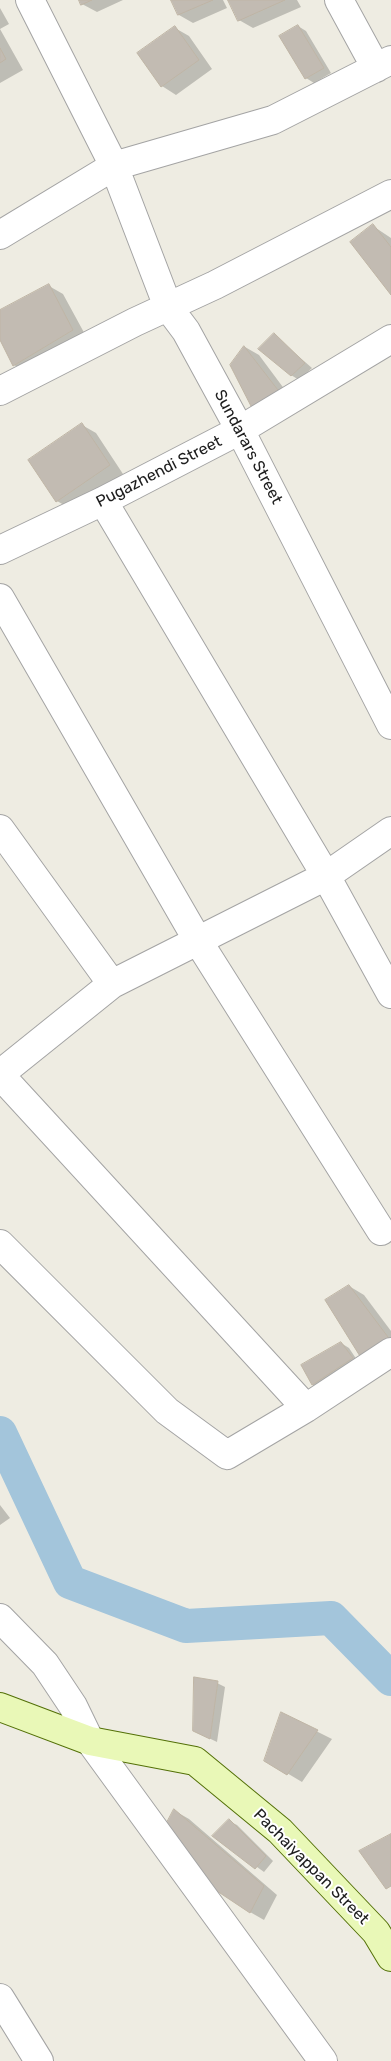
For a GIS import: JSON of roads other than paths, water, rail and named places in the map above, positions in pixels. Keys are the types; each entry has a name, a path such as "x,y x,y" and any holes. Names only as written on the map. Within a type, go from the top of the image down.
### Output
{"main road":[{"name":"Pachaiyappan Street","path":"0,1707 90,1741 195,1760 280,1832 376,1932 391,1957"}],"street":[{"name":"Sundarars Street","path":"30,0 114,166 168,307 186,331 240,430 391,725"},
{"path":"0,235 114,166 273,120 384,64 339,0"},
{"path":"0,391 215,285 391,194"},
{"name":"Pugazhendi Street","path":"0,550 103,501 240,430 388,348"},
{"path":"103,501 326,876 391,994"},
{"path":"0,598 198,941 381,1231"},
{"path":"0,829 112,984"},
{"path":"306,1408 0,1074 112,984 326,876 391,831"},
{"path":"0,1244 167,1411 227,1455 306,1408 391,1352"},
{"path":"0,1618 45,1664 73,1706 90,1741 323,2061"},
{"path":"0,1998 39,2061"}],"waterway":[{"path":"0,1433 70,1582 186,1626 331,1618 391,1679"}]}
